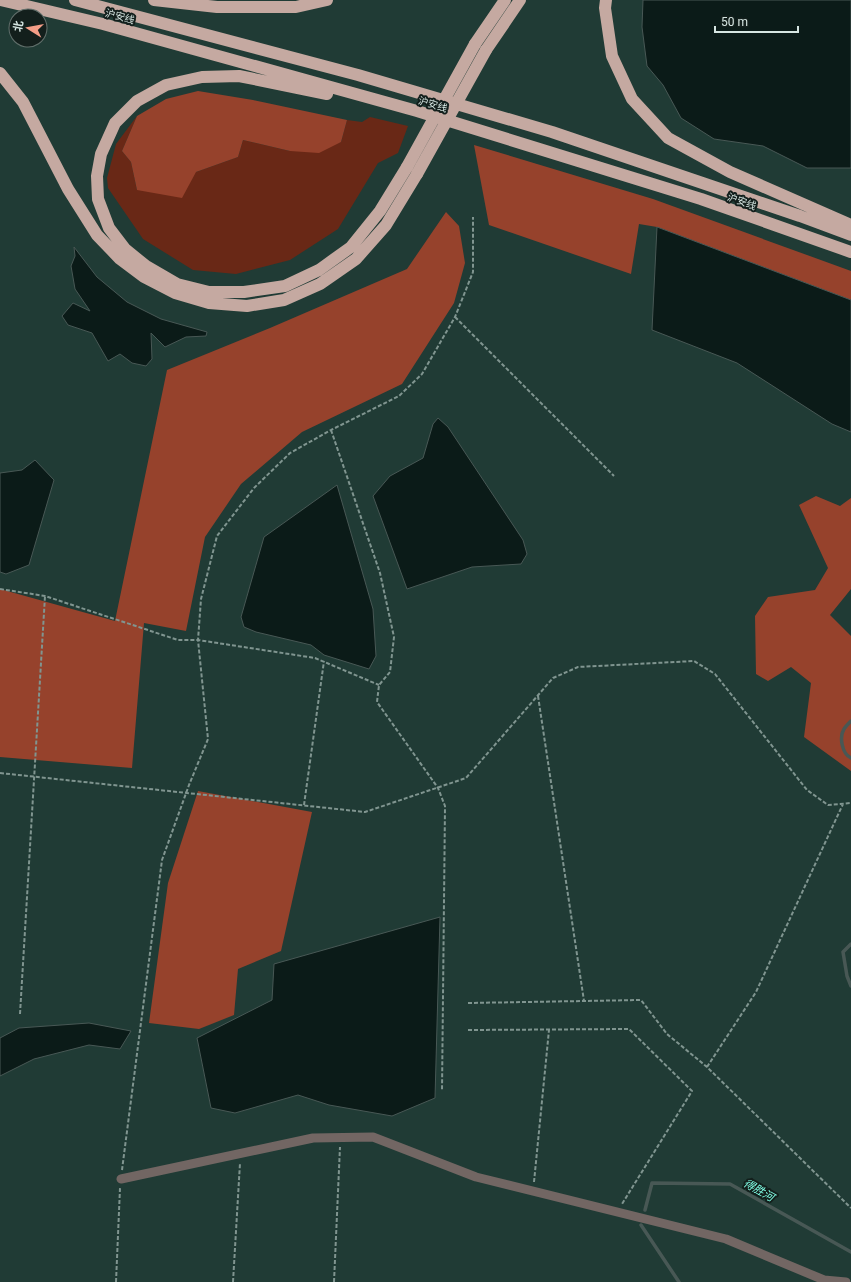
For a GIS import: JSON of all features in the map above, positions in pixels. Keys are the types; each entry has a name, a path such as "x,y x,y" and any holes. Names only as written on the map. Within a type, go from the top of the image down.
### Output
{"highway":[{"name":"沪安线","path":"1,0 103,24 417,111 701,199 851,252"},
{"name":"沪安线","path":"76,0 358,75 544,130 800,216 851,235"},
{"path":"154,0 217,7 296,7 327,0"},
{"path":"0,73 23,102 68,189 97,235 120,259 144,278 175,294 209,303 246,306 284,300 320,284 356,259 386,225 475,44 506,0"},
{"path":"417,111 239,76 202,77 166,85 136,101 115,123 101,154 97,176 98,198 109,228 125,249 146,266 177,284 209,292 244,292 285,286 319,270 351,248 412,170 486,50 520,0"},
{"path":"606,0 605,8 612,56 632,99 668,138 730,172 851,225"}],"street":[{"path":"121,1179 313,1138 374,1137 476,1177 726,1239 824,1280 846,1282"}],"path":[{"path":"116,1282 121,1179 162,860 208,738 198,640 201,599 217,536 254,488 290,454 331,430 399,396 422,374 455,317 473,272 473,217"},
{"path":"455,317 614,476"},
{"path":"331,430 380,573 394,637 390,672 379,685 377,702 438,788 445,806 442,1091"},
{"path":"0,589 45,596 178,640 198,640 315,658 379,685"},
{"path":"20,1014 45,596"},
{"path":"304,806 324,661"},
{"path":"0,773 365,812 466,778 553,678 578,667 694,661 715,674 807,790 828,805 851,803"},
{"path":"538,696 584,1001"},
{"path":"707,1067 756,992 843,804"},
{"path":"468,1003 641,1000 667,1034 707,1067 851,1208"},
{"path":"468,1030 629,1029 692,1091 617,1212"},
{"path":"533,1191 549,1030"},
{"path":"334,1282 340,1138"},
{"path":"233,1282 240,1153"}],"shaded area":[{"path":"643,0 851,0 851,168 807,168 763,146 714,139 681,118 663,85 647,66 642,27"},
{"path":"198,91 253,100 347,120 341,142 319,153 290,151 243,140 238,157 196,172 182,198 137,190 131,162 122,151 137,116 166,99"},
{"path":"137,116 122,151 131,162 137,190 196,172 238,157 243,140 290,151 341,142 347,120 362,122 370,117 408,126 398,153 378,163 338,229 290,260 236,274 193,270 143,239 108,188 107,178 116,144"},
{"path":"474,145 653,199 851,271 851,300 657,227 639,224 631,274 489,225"},
{"path":"446,212 459,226 465,263 454,303 402,384 302,432 241,484 205,537 186,631 144,623 132,768 0,757 0,589 115,621 167,370 270,328 407,269"},
{"path":"657,227 851,300 851,432 832,424 737,363 652,330"},
{"path":"74,247 97,277 127,302 161,319 207,332 206,336 186,337 165,347 151,333 152,359 146,366 132,363 120,354 108,361 92,333 68,325 62,316 73,303 90,311 75,289 71,266 75,256"},
{"path":"438,418 448,427 523,540 527,554 521,564 472,567 407,589 373,496 390,476 423,458 433,424"},
{"path":"35,460 54,480 29,565 6,574 0,572 0,473 22,470"},
{"path":"337,485 373,609 376,656 369,669 324,655 311,645 256,632 244,627 241,617 264,537"},
{"path":"816,496 840,506 851,498 851,589 830,615 851,636 851,771 804,737 811,683 791,667 768,681 756,674 755,616 768,597 815,590 828,568 799,505"},
{"path":"198,791 312,812 281,951 238,969 234,1015 199,1029 149,1023 168,883"},
{"path":"440,917 435,1098 392,1116 329,1105 298,1095 235,1113 211,1108 197,1038 272,1000 274,964"},
{"path":"89,1023 131,1031 120,1049 89,1045 34,1059 0,1076 0,1038 19,1028"}],"waterway":[{"name":"得胜河","path":"851,721 842,732 842,745 845,753 851,758"},
{"name":"得胜河","path":"851,944 843,952 847,976 851,986"},
{"name":"得胜河","path":"645,1210 652,1183 730,1184 851,1252"},
{"name":"得胜河","path":"641,1225 679,1282"}]}
